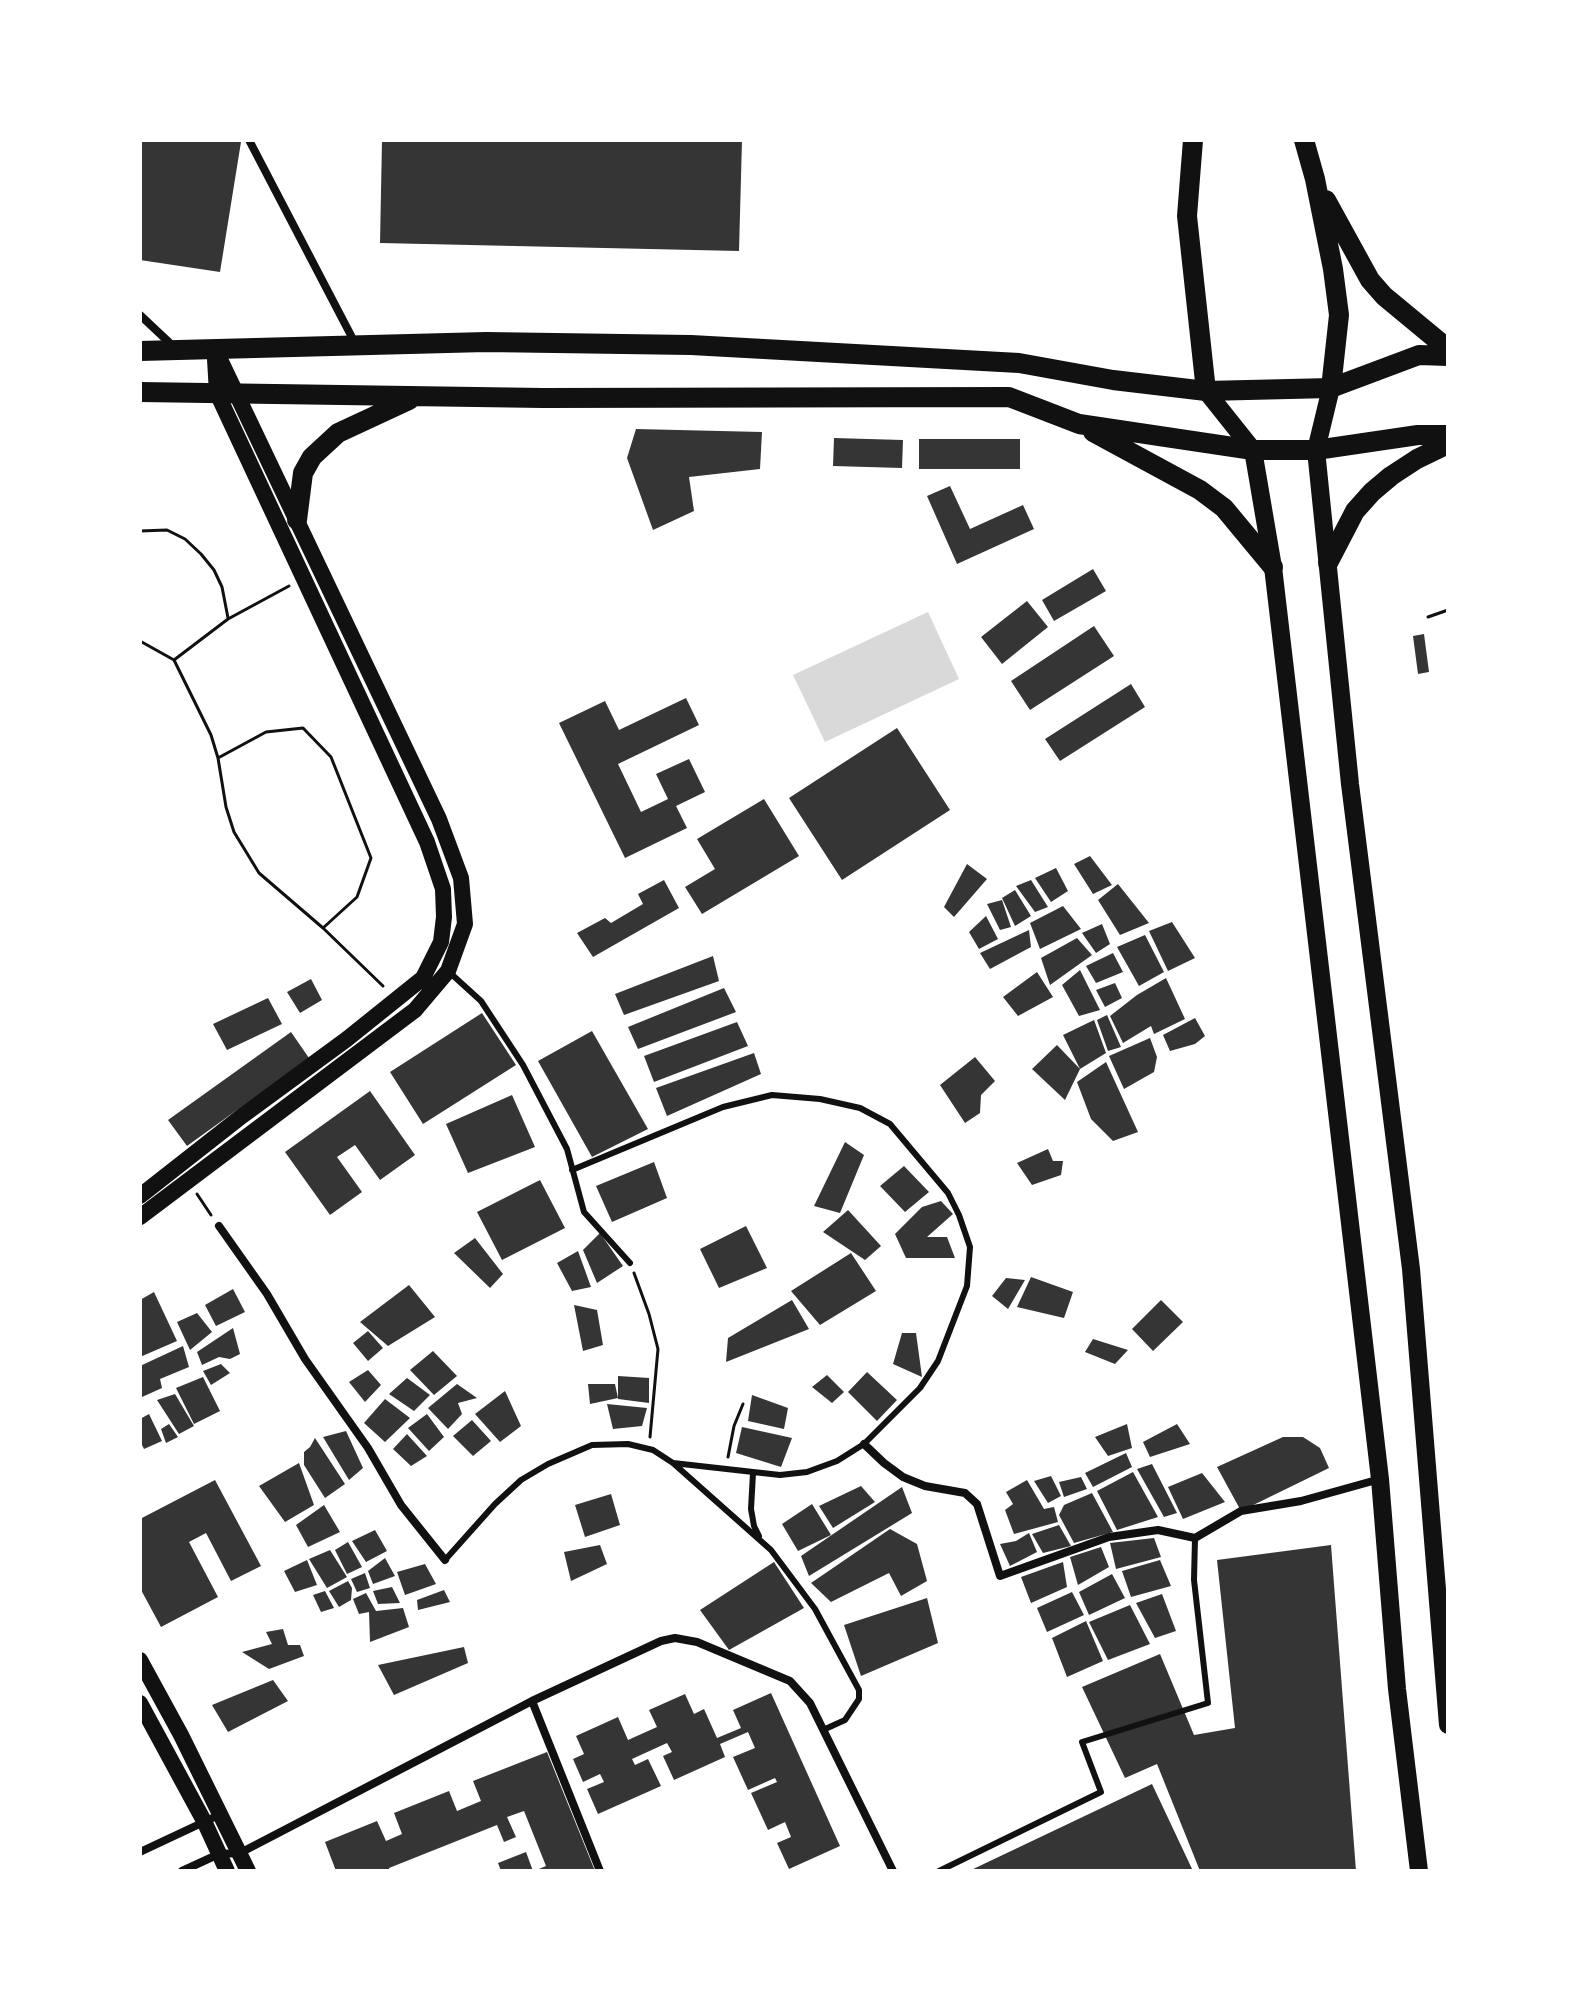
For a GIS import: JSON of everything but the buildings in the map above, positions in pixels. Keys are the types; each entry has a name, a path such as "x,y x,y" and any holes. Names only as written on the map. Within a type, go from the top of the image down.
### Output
{"highway":[{"path":"1193,140 1187,216 1206,391"},
{"path":"1304,140 1333,269 1339,315 1331,388"},
{"path":"1315,179 1370,280 1384,296 1448,349"},
{"path":"140,351 486,342 736,347 1019,363 1113,380 1206,391 1331,388 1419,355 1448,356"},
{"path":"140,392 418,397 1009,397 1079,424 1200,490 1224,508 1273,567"},
{"path":"297,520 303,473 326,441 360,421 418,397"},
{"path":"1079,424 1253,450 1316,450 1418,435 1448,435"},
{"path":"1328,563 1355,511 1372,492 1417,459 1448,444"}],"main road":[{"path":"140,1196 423,978 441,942 444,917 443,889 437,867 412,806 303,578 226,393 215,349"},
{"path":"1331,388 1316,450 1350,784 1411,1269 1448,1725"},
{"path":"1206,391 1253,450 1273,567 1380,1479 1397,1689 1419,1871"},
{"path":"140,1217 415,1010 448,971 465,924 461,878 453,853 297,520 226,393"},
{"path":"140,1660 248,1871"},
{"path":"140,1703 204,1821 227,1871"}],"street":[{"path":"249,140 356,345"},
{"path":"140,315 177,350"},
{"path":"219,1226 267,1294 305,1359 368,1448 401,1505 445,1560"},
{"path":"864,1444 903,1477 925,1486 965,1493 977,1504 1000,1576 1109,1537 1158,1530 1195,1538 1241,1511 1301,1501 1380,1479"},
{"path":"182,1871 219,1854 240,1853 532,1701 661,1641 675,1638 697,1642 790,1681 810,1703 893,1871"},
{"path":"532,1701 600,1871"},
{"path":"140,1852 221,1814"}],"lane":[{"path":"448,971 481,1001 523,1065 567,1149 584,1212 630,1263"},
{"path":"572,1170 723,1107 772,1095 820,1099 860,1108 890,1124 948,1193 959,1215 970,1247 967,1286 938,1361 920,1388 864,1444 837,1461 807,1472 780,1475 673,1463"},
{"path":"445,1560 495,1504 521,1480 548,1464 592,1445 628,1444 648,1448 673,1463 762,1542 787,1569 815,1609 859,1690 859,1699 845,1720 823,1730"},
{"path":"753,1473 751,1509 754,1526 762,1542"},
{"path":"939,1871 1101,1792 1082,1742 1208,1703 1194,1580 1195,1538"}],"path":[{"path":"140,531 167,530 185,539 201,554 222,587 228,619"},
{"path":"174,660 228,619 303,578"},
{"path":"1428,617 1448,610"},
{"path":"140,641 174,660 211,735 234,832 259,873 323,928 398,1000"},
{"path":"218,758 266,732 303,728 331,757 371,858 357,897 323,928"},
{"path":"188,1182 219,1226"},
{"path":"630,1263 658,1349 648,1448"},
{"path":"727,1469 734,1426 743,1404"}],"shaded area":[{"path":"928,612 959,679 825,742 793,675"}]}
